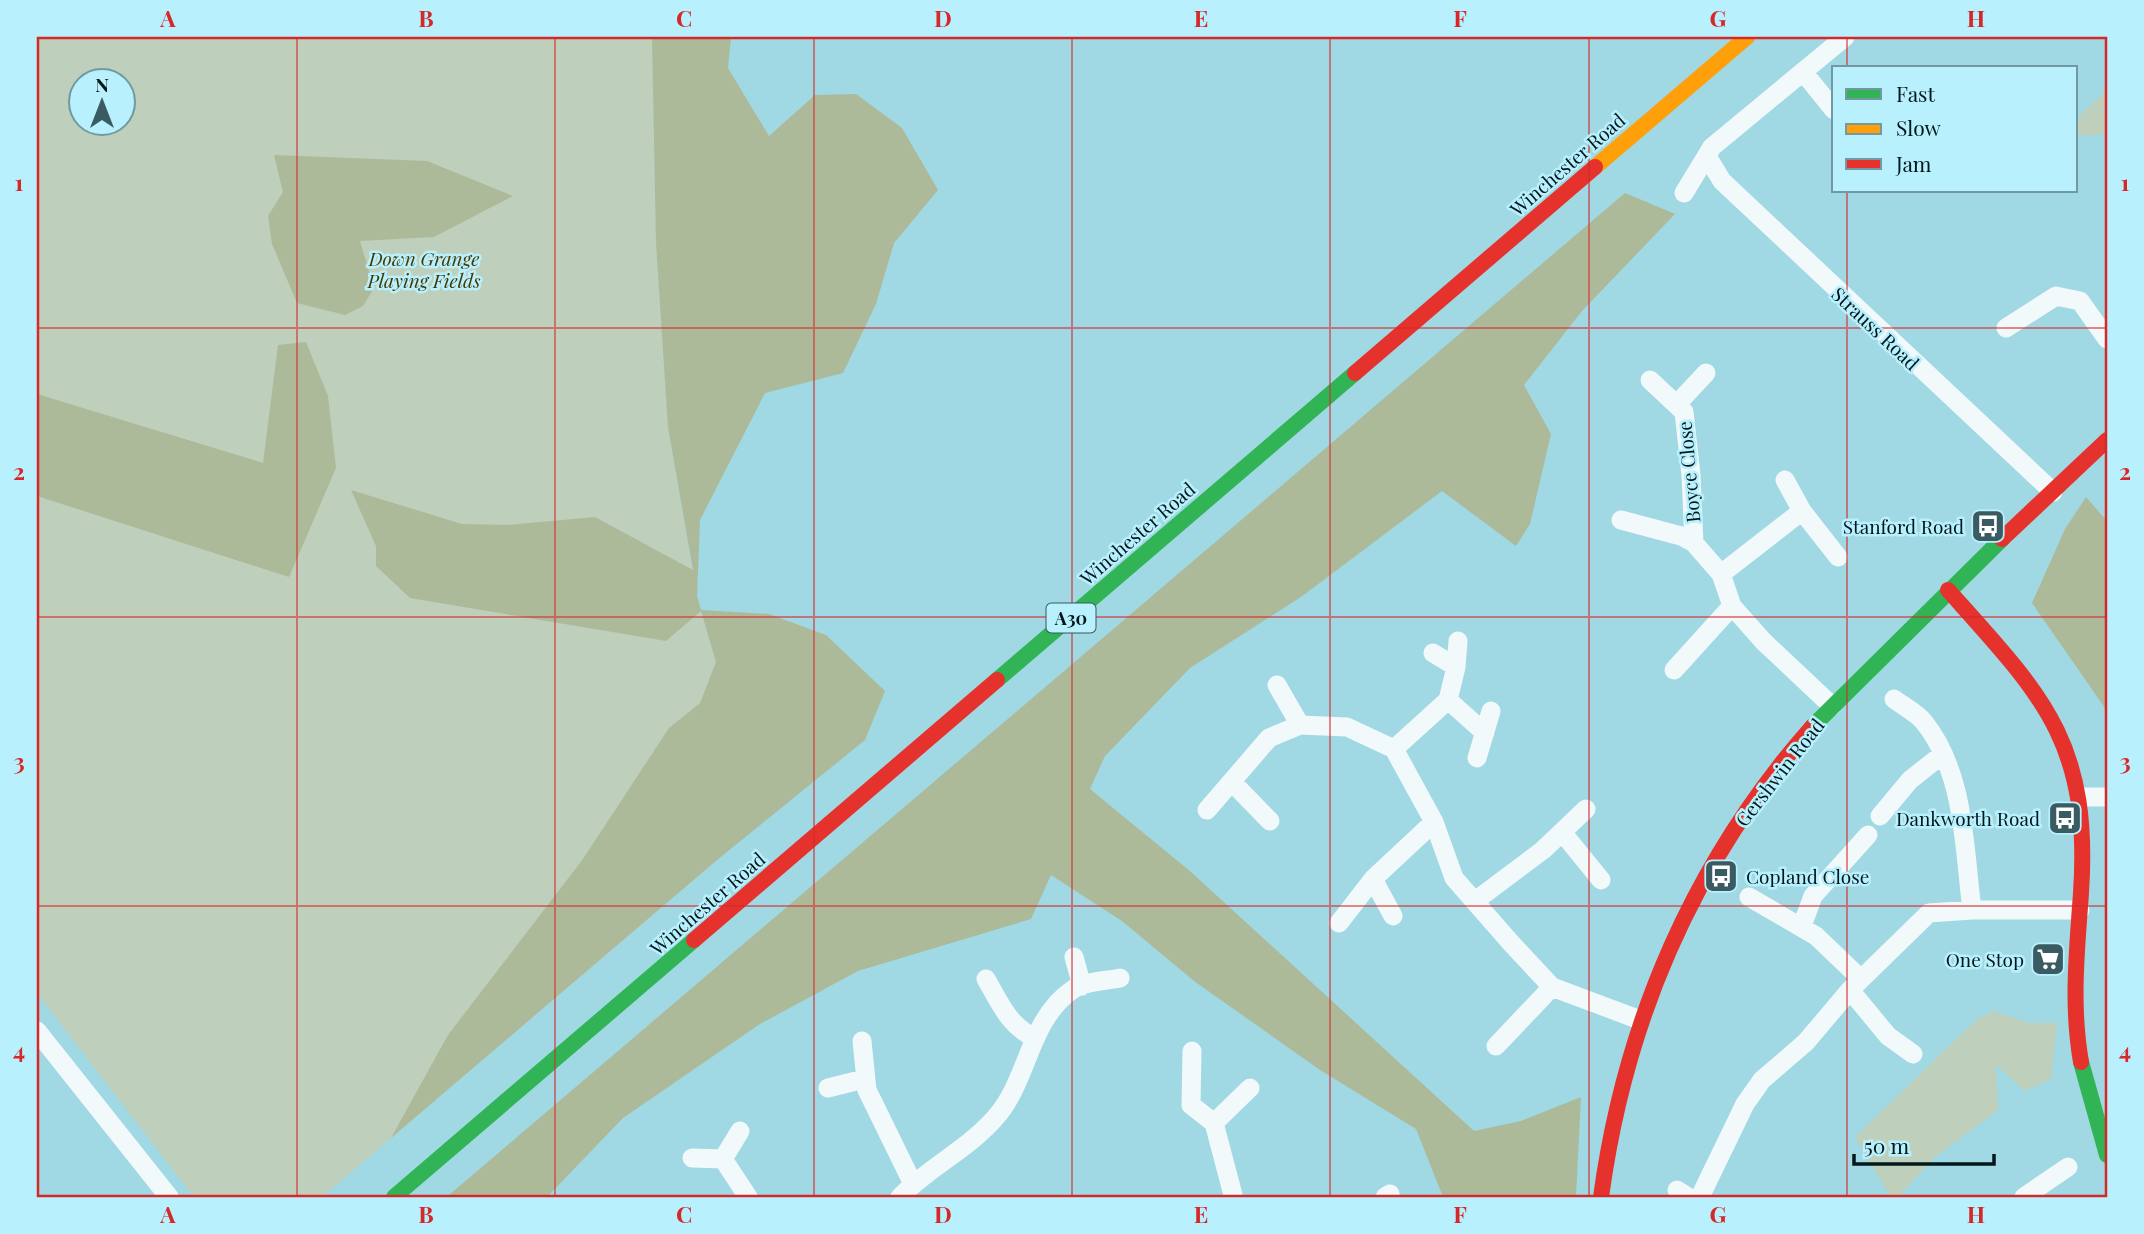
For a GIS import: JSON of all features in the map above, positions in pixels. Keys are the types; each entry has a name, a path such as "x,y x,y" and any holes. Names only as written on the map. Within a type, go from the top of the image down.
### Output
{"main road":[{"name":"Winchester Road","path":"394,1197 1747,37"},
{"name":"Gershwin Road","path":"1601,1197 1620,1085 1664,956 1703,880 1749,805 1832,706 1948,590 2107,440"},
{"path":"1948,590 2015,663 2040,701 2075,776 2079,797 2080,910 2075,1010 2082,1076 2107,1155"}],"street":[{"path":"1684,193 1708,158 1712,147 1845,37"},
{"path":"1804,73 1832,108"},
{"name":"Strauss Road","path":"1708,158 1722,181 2053,492"},
{"path":"2006,328 2056,296 2080,301 2107,339"},
{"name":"Boyce Close","path":"1677,404 1706,373"},
{"name":"Boyce Close","path":"1650,380 1684,412 1691,475 1694,542"},
{"path":"1785,480 1802,511 1838,557"},
{"path":"1721,574 1802,511"},
{"name":"Boyce Close","path":"1621,520 1694,542 1721,574 1732,606 1763,641 1832,706"},
{"path":"1674,670 1732,606"},
{"path":"1394,749 1448,700 1456,667 1458,641"},
{"path":"1433,653 1456,667"},
{"path":"1277,685 1300,725"},
{"path":"1894,699 1923,721 1943,754 1956,788 1972,910"},
{"path":"1448,700 1485,733"},
{"path":"1477,758 1491,711"},
{"path":"1207,810 1269,738 1300,725 1347,727 1394,749 1434,822 1454,878 1552,987 1640,1020"},
{"path":"1881,816 1910,780 1943,754"},
{"path":"1232,782 1269,821"},
{"path":"2079,797 2107,797"},
{"path":"1475,901 1562,832 1586,809"},
{"path":"1339,923 1373,879 1434,822"},
{"path":"1562,832 1601,880"},
{"path":"1802,926 1813,895 1868,835"},
{"path":"1373,879 1393,916"},
{"path":"1749,897 1802,926 1856,985 1888,1036 1913,1054"},
{"path":"1700,1197 1745,1104 1762,1080 1806,1042 1856,985 1929,913 1972,910 2080,910"},
{"path":"1074,957 1082,986"},
{"path":"862,1041 864,1079 906,1191 960,1152 998,1115 1043,1022 1073,989 1119,978"},
{"path":"986,979 1010,1021 1035,1038"},
{"path":"1496,1046 1552,987"},
{"path":"37,1031 169,1197"},
{"path":"1192,1051 1191,1105 1214,1123 1232,1196"},
{"path":"828,1088 864,1079"},
{"path":"1214,1123 1250,1088"},
{"path":"723,1159 740,1131"},
{"path":"692,1158 723,1159"},
{"path":"723,1159 748,1197"},
{"path":"2024,1197 2067,1167"}],"green space":[{"name":"Down Grange Playing Fields","path":"37,37 652,37 656,243 668,427 697,596 716,662 717,860 322,1197 194,1197 37,993"},
{"path":"652,37 731,37 728,68 769,136 815,95 856,94 902,128 938,190 894,243 876,304 843,373 765,393 700,520 697,596 701,610 769,614 826,635 885,691 865,740 717,860 391,1138 448,1035 583,859 669,728 700,703 716,662 701,611 666,641 410,598 376,566 376,546 351,490 462,524 507,525 595,517 693,570 668,427 656,243"},
{"path":"2107,90 2107,134 2078,136 2078,117"},
{"path":"274,155 427,161 513,196 434,237 360,241 374,288 363,306 345,315 297,303 272,244 268,216 283,192"},
{"path":"1625,193 1675,214 1582,311 1524,385 1551,434 1530,524 1516,546 1442,491 1301,597 1190,668 1105,756 1090,789 1191,872 1474,1131 1521,1121 1581,1097 1576,1197 1443,1197 1416,1129 1320,1070 1194,981 1122,921 1051,875 1031,919 858,971 760,1024 623,1118 547,1197 449,1195"},
{"path":"306,342 328,396 336,468 289,577 37,496 37,394 263,463 278,345"},
{"path":"2086,497 2107,521 2107,711 2032,603 2065,529"},
{"path":"1993,1011 2029,1023 2057,1023 2051,1079 2025,1091 1996,1065 1998,1110 1935,1157 1898,1197 1891,1197 1855,1137 1975,1021"}],"traffic: fast":[{"path":"997,680 1355,373"},
{"path":"1812,727 2002,539"},
{"path":"394,1197 694,940"},
{"path":"2081,1062 2107,1155"}],"traffic: slow":[{"path":"1595,167 1747,37"}],"traffic: jam":[{"path":"1355,373 1595,167"},
{"path":"2002,539 2107,440"},
{"path":"1948,590 2034,693 2054,725 2068,759 2078,797 2082,841 2076,999 2081,1062"},
{"path":"694,940 997,680"},
{"path":"1601,1197 1612,1132 1628,1068 1647,1006 1671,946 1700,888 1733,832 1770,778 1812,727"}],"place":[{"name":"Stanford Road","path":"1988,526"},
{"name":"Dankworth Road","path":"2065,818"},
{"name":"Copland Close","path":"1721,876"},
{"name":"One Stop","path":"2048,959"}]}
